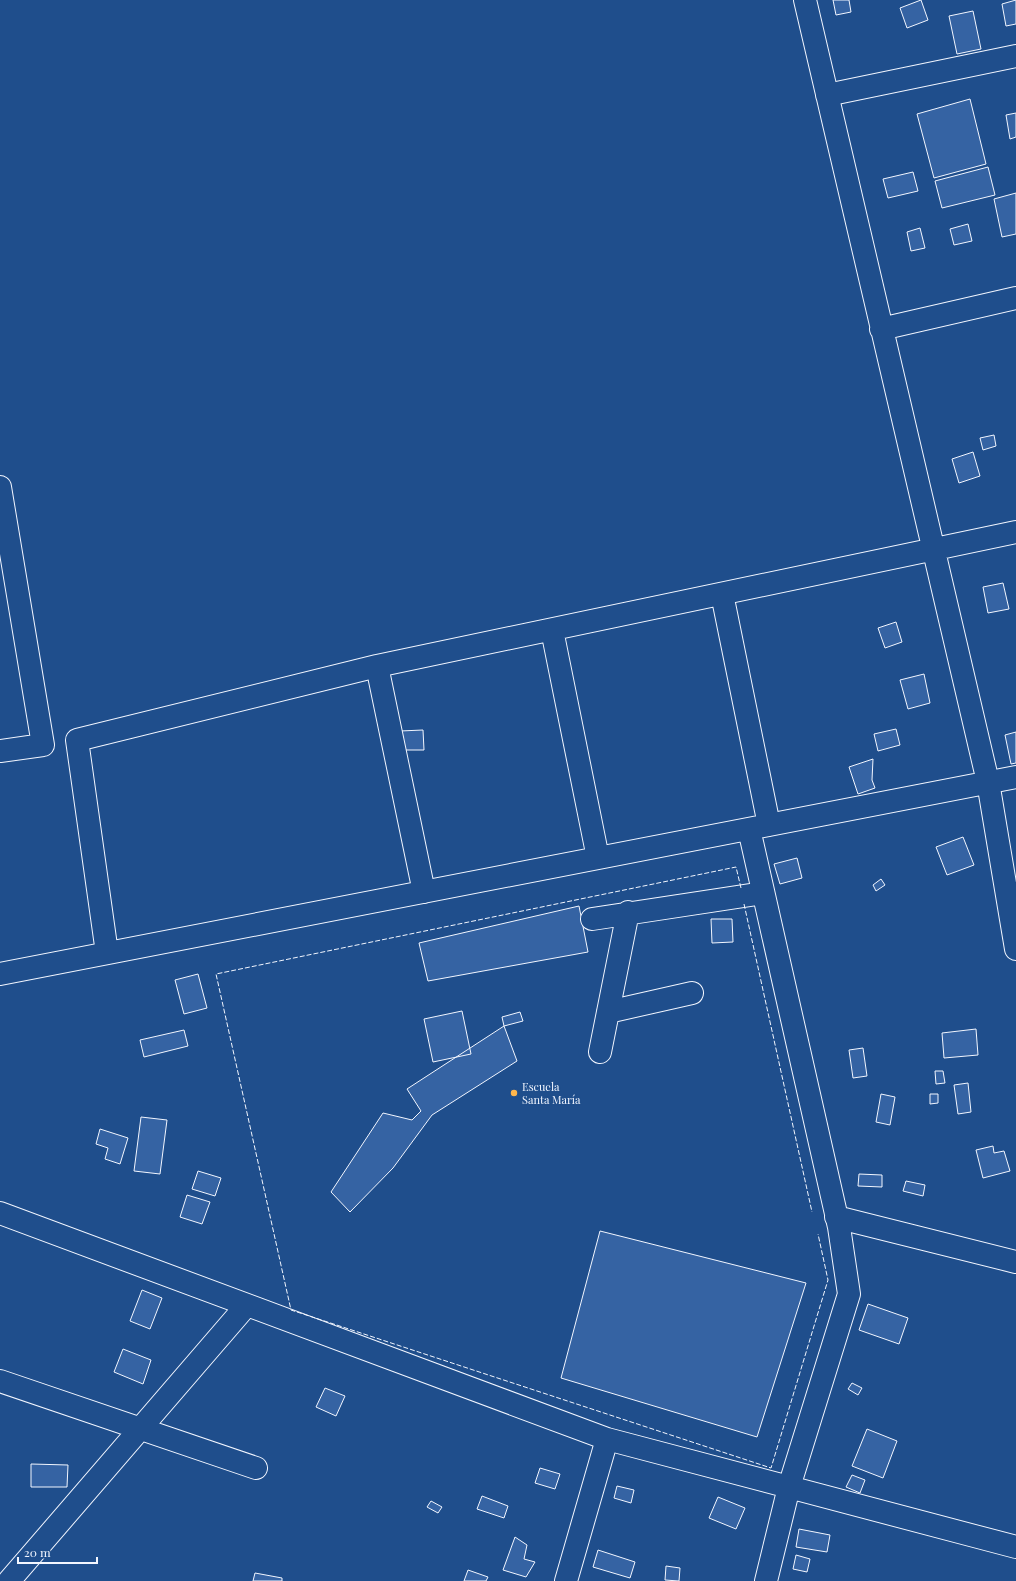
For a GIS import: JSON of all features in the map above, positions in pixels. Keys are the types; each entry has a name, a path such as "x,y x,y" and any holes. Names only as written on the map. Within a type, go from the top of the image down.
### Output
{"street":[{"path":"805,0 988,782 1016,949"},
{"path":"827,95 1016,56"},
{"path":"881,329 1016,298"},
{"path":"0,487 8,585 43,744"},
{"path":"0,751 77,740 377,666 1016,532"},
{"path":"722,594 759,827 763,893 836,1217 850,1294 789,1487 766,1581"},
{"path":"552,630 598,858"},
{"path":"377,666 424,892"},
{"path":"77,740 107,953"},
{"path":"0,974 1016,777"},
{"path":"592,919 628,912 763,893"},
{"path":"600,1052 628,912"},
{"path":"608,1012 692,993"},
{"path":"0,1213 246,1306 607,1438 1016,1547"},
{"path":"836,1217 1016,1262"},
{"path":"9,1581 246,1306"},
{"path":"0,1381 256,1468"},
{"path":"566,1581 607,1438"}],"building":[{"path":"833,0 849,0 851,12 836,15"},
{"path":"921,0 928,20 907,28 900,8"},
{"path":"1016,0 1016,24 1006,26 1002,4"},
{"path":"973,11 981,49 957,54 949,16"},
{"path":"970,99 986,164 934,178 917,114"},
{"path":"1016,113 1016,137 1010,139 1006,115"},
{"path":"988,167 995,195 942,208 935,181"},
{"path":"913,172 918,191 888,198 883,179"},
{"path":"1016,193 1016,234 1002,237 994,199"},
{"path":"968,224 972,241 954,245 950,229"},
{"path":"920,228 925,248 911,251 907,232"},
{"path":"994,435 996,446 983,450 980,438"},
{"path":"973,452 980,476 959,483 952,459"},
{"path":"1003,583 1009,609 988,613 983,587"},
{"path":"896,622 902,642 885,648 878,628"},
{"path":"924,674 930,703 908,709 900,680"},
{"path":"896,729 900,745 878,751 874,734"},
{"path":"423,730 424,750 401,750 400,731"},
{"path":"1016,732 1016,763 1011,764 1005,735"},
{"path":"873,759 872,780 875,788 858,794 849,767"},
{"path":"963,837 974,865 947,875 936,847"},
{"path":"797,858 802,878 780,884 774,864"},
{"path":"881,879 885,885 876,891 873,885"},
{"path":"579,906 588,952 428,981 419,943"},
{"path":"711,919 732,919 733,942 712,943"},
{"path":"198,974 207,1008 184,1014 175,980"},
{"path":"462,1011 471,1054 433,1062 424,1019"},
{"path":"520,1012 523,1021 504,1026 502,1017"},
{"path":"504,1026 517,1061 432,1115 393,1168 350,1212 331,1192 383,1113 412,1120 421,1111 407,1089"},
{"path":"976,1029 978,1055 944,1058 942,1033"},
{"path":"184,1030 188,1046 144,1057 140,1040"},
{"path":"863,1048 867,1076 853,1078 849,1050"},
{"path":"935,1071 943,1071 945,1083 936,1084"},
{"path":"968,1083 971,1112 958,1114 954,1085"},
{"path":"881,1094 895,1097 890,1125 876,1122"},
{"path":"930,1094 938,1094 938,1103 930,1104"},
{"path":"141,1117 167,1120 160,1174 134,1171"},
{"path":"100,1129 128,1138 120,1164 105,1159 108,1148 96,1144"},
{"path":"993,1146 994,1153 1004,1151 1010,1171 983,1178 976,1150"},
{"path":"198,1171 221,1178 215,1196 192,1189"},
{"path":"859,1174 882,1175 882,1187 858,1186"},
{"path":"906,1181 925,1185 923,1196 903,1191"},
{"path":"187,1195 210,1202 202,1224 180,1217"},
{"path":"600,1231 806,1283 757,1437 561,1378"},
{"path":"142,1290 162,1298 150,1329 130,1321"},
{"path":"868,1304 908,1318 899,1344 859,1330"},
{"path":"123,1349 151,1360 143,1384 114,1372"},
{"path":"852,1383 862,1388 858,1395 848,1389"},
{"path":"325,1388 345,1396 336,1416 316,1407"},
{"path":"867,1429 897,1441 883,1478 852,1466"},
{"path":"31,1464 68,1465 67,1487 31,1487"},
{"path":"540,1468 560,1474 555,1489 535,1483"},
{"path":"852,1475 865,1480 860,1493 846,1487"},
{"path":"617,1486 634,1490 631,1503 614,1498"},
{"path":"482,1496 508,1506 504,1518 477,1509"},
{"path":"718,1497 745,1508 736,1529 709,1518"},
{"path":"431,1501 442,1507 438,1513 427,1507"},
{"path":"799,1529 830,1535 827,1552 796,1547"},
{"path":"515,1537 527,1545 524,1559 535,1562 526,1577 503,1570"},
{"path":"598,1550 635,1562 630,1578 593,1567"},
{"path":"796,1555 810,1559 807,1572 793,1569"},
{"path":"666,1566 680,1568 679,1581 665,1580"},
{"path":"468,1570 488,1577 486,1581 464,1581"},
{"path":"255,1573 282,1578 282,1581 253,1581"}],"fence":[{"path":"741,888 736,867 216,974 291,1310 771,1468 828,1280 818,1234"},
{"path":"744,904 812,1212"}],"place":[{"name":"Escuela Santa María","path":"514,1093"}]}
